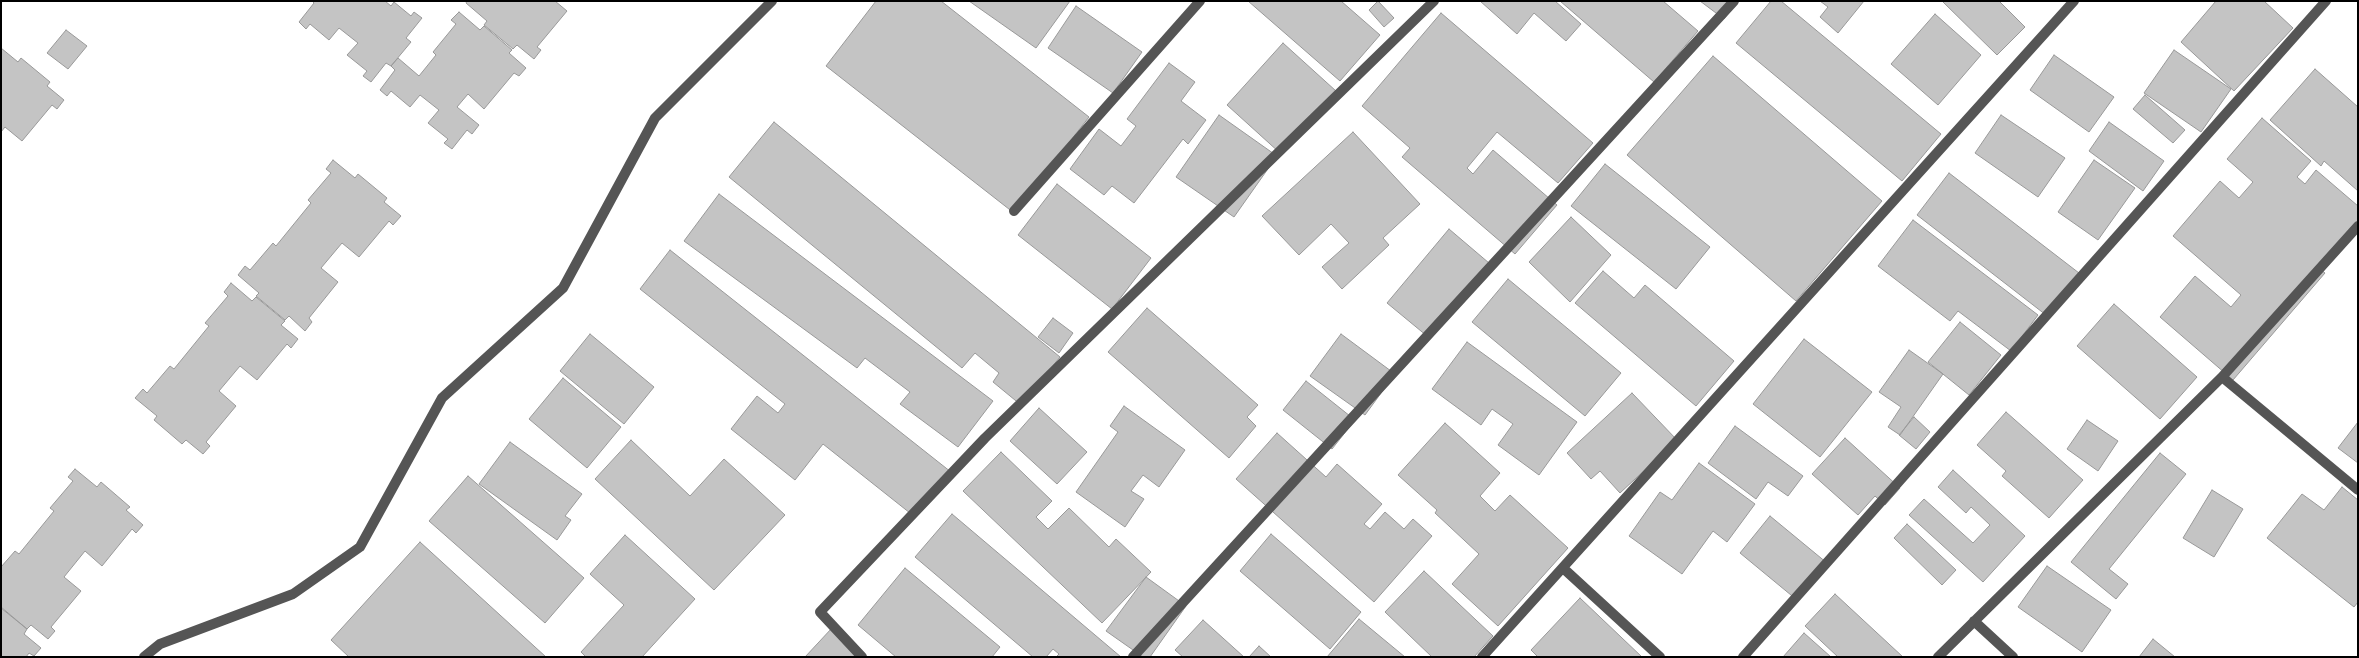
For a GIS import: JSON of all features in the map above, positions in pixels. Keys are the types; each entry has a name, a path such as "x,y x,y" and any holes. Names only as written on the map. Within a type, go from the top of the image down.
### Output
{"street":[{"path":"144,657 160,644 293,594 360,547 442,398 563,288 655,118 772,1"},
{"path":"1014,212 1200,1"},
{"path":"862,657 820,612 985,438 1434,1"},
{"path":"1133,657 1734,1"},
{"path":"1482,657 2074,1"},
{"path":"1743,657 2326,1"},
{"path":"1938,657 2222,377 2358,226"},
{"path":"2222,377 2358,490"},
{"path":"1563,568 1660,657"},
{"path":"1974,622 2013,657"}],"building":[{"path":"312,1 385,1 391,6 394,2 411,16 414,12 422,18 406,38 411,42 391,66 386,63 371,82 363,76 367,71 347,55 358,43 339,28 329,40 310,24 306,29 299,22 314,3"},
{"path":"467,1 555,1 567,11 537,47 541,50 534,59 517,45 513,49 484,25 487,21 466,3"},
{"path":"876,1 941,1 1089,117 1014,213 826,66"},
{"path":"969,1 1070,1 1036,48"},
{"path":"1248,1 1341,1 1380,35 1340,81"},
{"path":"1378,1 1394,18 1384,27 1369,10"},
{"path":"1480,1 1555,1 1581,24 1566,41 1534,13 1517,34"},
{"path":"1560,1 1663,1 1698,31 1654,82"},
{"path":"1700,1 1737,1 1724,19"},
{"path":"1771,1 1781,1 1941,134 1902,181 1736,43"},
{"path":"1820,1 1864,1 1838,33 1820,17 1828,7"},
{"path":"1942,1 1999,1 2025,27 1997,55"},
{"path":"2216,1 2264,1 2293,28 2234,91 2181,42"},
{"path":"1076,6 1142,52 1113,93 1048,48"},
{"path":"459,12 480,30 484,26 512,50 509,53 526,68 519,76 514,73 484,109 468,94 457,107 479,125 472,134 467,130 452,149 444,143 448,139 428,123 439,110 420,95 410,107 391,91 387,96 380,90 395,70 391,66 398,58 419,76 436,55 433,52 456,24 451,20"},
{"path":"1441,13 1593,143 1558,183 1497,132 1467,168 1473,174 1493,150 1557,205 1515,254 1402,157 1410,148 1362,106"},
{"path":"1935,14 1981,55 1938,105 1891,64"},
{"path":"66,30 87,46 68,69 47,53"},
{"path":"1283,43 1336,91 1280,153 1227,105"},
{"path":"1,48 18,62 21,58 50,82 47,86 64,100 57,109 52,105 22,141 5,127 1,132"},
{"path":"2174,50 2231,89 2201,132 2144,93"},
{"path":"2054,55 2114,97 2089,132 2030,90"},
{"path":"1713,56 1882,201 1796,301 1627,155"},
{"path":"1169,63 1195,82 1181,101 1206,120 1188,144 1183,139 1134,203 1112,186 1104,195 1070,169 1099,129 1121,146 1136,126 1127,119"},
{"path":"2315,69 2358,107 2358,191 2324,161 2321,166 2270,120"},
{"path":"2145,95 2185,130 2173,143 2133,109"},
{"path":"1219,115 1277,156 1234,217 1176,177"},
{"path":"2001,115 2065,158 2038,197 1975,153"},
{"path":"2262,118 2311,161 2297,177 2305,184 2316,170 2358,206 2358,221 2317,267 2325,273 2233,380 2160,317 2195,276 2231,307 2241,295 2173,236 2220,181 2239,198 2253,182 2227,159"},
{"path":"774,122 1060,357 1021,405 993,382 999,373 975,353 962,368 729,177"},
{"path":"2109,122 2164,161 2143,191 2089,151"},
{"path":"1353,132 1420,204 1383,238 1389,245 1342,289 1322,267 1349,243 1331,224 1299,255 1262,216"},
{"path":"333,160 355,178 358,174 387,198 384,202 401,216 393,225 389,221 359,257 342,243 321,268 338,282 309,318 312,322 305,331 289,316 285,320 256,296 259,293 238,275 245,266 250,270 273,243 276,246 311,203 308,200 331,173 326,169"},
{"path":"2094,160 2135,188 2098,240 2058,212"},
{"path":"1605,164 1710,247 1676,289 1571,206"},
{"path":"1949,173 2079,273 2046,315 1917,215"},
{"path":"1057,184 1151,258 1112,309 1018,235"},
{"path":"719,194 993,401 958,447 900,404 910,392 865,358 857,368 684,241"},
{"path":"1571,217 1611,255 1570,302 1529,262"},
{"path":"1913,220 2038,315 2011,351 1958,311 1950,321 1878,266"},
{"path":"1449,229 1489,263 1427,336 1387,303"},
{"path":"670,250 951,472 915,517 823,444 795,480 731,429 757,396 778,413 785,404 640,289"},
{"path":"1603,271 1634,298 1645,285 1734,361 1696,406 1575,303"},
{"path":"1508,279 1621,373 1585,416 1472,322"},
{"path":"231,283 252,301 256,297 285,321 281,325 298,339 291,348 287,344 257,380 240,366 219,391 236,406 206,442 210,446 203,454 186,440 182,444 154,420 157,416 135,398 143,389 147,393 170,366 174,369 209,326 205,323 228,296 224,292"},
{"path":"2114,304 2197,377 2160,419 2077,346"},
{"path":"1147,308 1258,405 1247,417 1256,426 1229,458 1108,352"},
{"path":"1053,318 1073,333 1059,353 1038,337"},
{"path":"1960,322 2001,355 1969,395 1928,362"},
{"path":"590,334 654,387 624,424 560,371"},
{"path":"1341,334 1395,374 1365,415 1310,376"},
{"path":"1804,339 1872,392 1820,457 1753,404"},
{"path":"1467,342 1577,422 1539,475 1498,445 1513,424 1492,409 1481,425 1432,389"},
{"path":"1909,350 1943,374 1900,435 1888,427 1901,407 1879,392"},
{"path":"563,378 621,427 587,468 529,419"},
{"path":"1306,381 1355,420 1332,449 1283,410"},
{"path":"1632,393 1677,440 1620,493 1600,471 1591,479 1567,453"},
{"path":"1124,406 1185,450 1159,487 1143,475 1131,491 1144,499 1125,527 1076,492 1118,432 1110,426"},
{"path":"1039,408 1087,452 1057,484 1010,441"},
{"path":"2006,412 2083,480 2049,518 2002,476 2006,471 1977,445"},
{"path":"1914,417 1930,432 1916,449 1899,435"},
{"path":"2087,420 2118,441 2098,471 2067,449"},
{"path":"2358,422 2358,463 2338,448"},
{"path":"1445,423 1500,473 1480,496 1495,511 1510,495 1568,548 1498,626 1452,584 1479,554 1435,513 1437,510 1398,475"},
{"path":"1735,426 1803,476 1788,496 1768,482 1756,499 1708,463"},
{"path":"1277,433 1326,477 1337,464 1382,504 1364,524 1370,529 1385,512 1404,529 1413,519 1432,536 1374,602 1236,479"},
{"path":"1845,438 1900,488 1885,505 1875,496 1858,515 1812,474"},
{"path":"631,440 690,496 724,459 785,515 714,590 595,479"},
{"path":"510,442 582,494 565,516 571,520 557,540 479,484"},
{"path":"1001,452 1052,501 1036,517 1048,529 1069,508 1109,547 1116,539 1151,572 1102,623 963,491"},
{"path":"2160,453 2186,474 2109,569 2128,584 2116,599 2071,562"},
{"path":"1699,463 1755,504 1727,542 1713,531 1682,574 1629,536 1660,492 1672,500"},
{"path":"75,469 97,487 101,482 130,507 126,510 143,525 136,533 132,529 102,566 85,551 64,577 81,591 51,627 55,631 48,639 31,625 27,629 1,607 1,567 15,551 19,554 54,511 50,508 73,481 68,477"},
{"path":"1953,470 2025,536 1983,582 1909,515 1924,499 1973,543 1990,525 1971,507 1966,513 1938,487"},
{"path":"468,476 584,578 545,623 429,521"},
{"path":"2342,487 2358,500 2358,602 2354,607 2267,538 2302,494 2324,510"},
{"path":"2212,490 2243,509 2214,557 2183,538"},
{"path":"952,514 1121,657 1056,657 1059,654 1053,649 1046,657 1033,657 915,557"},
{"path":"1770,516 1827,563 1797,600 1740,553"},
{"path":"1907,524 1956,570 1942,585 1894,538"},
{"path":"1271,534 1361,612 1330,649 1240,571"},
{"path":"625,535 695,599 642,657 586,657 581,652 624,605 590,574"},
{"path":"420,542 546,657 349,657 331,640"},
{"path":"2047,566 2111,610 2082,652 2018,607"},
{"path":"905,568 1000,647 992,657 896,657 858,625"},
{"path":"1424,571 1493,636 1474,657 1432,657 1385,612"},
{"path":"1146,577 1186,606 1150,657 1143,657 1106,631"},
{"path":"1835,594 1903,657 1838,657 1805,626"},
{"path":"1580,598 1642,657 1538,657 1531,650"},
{"path":"1,608 27,629 24,634 41,648 34,656 29,653 26,657 1,657"},
{"path":"1359,619 1405,657 1327,657"},
{"path":"1203,620 1244,657 1183,657 1175,650"},
{"path":"832,628 861,657 805,657"},
{"path":"1804,633 1831,657 1783,657"},
{"path":"2153,639 2175,657 2139,657"},
{"path":"1259,646 1271,657 1249,657"}]}
